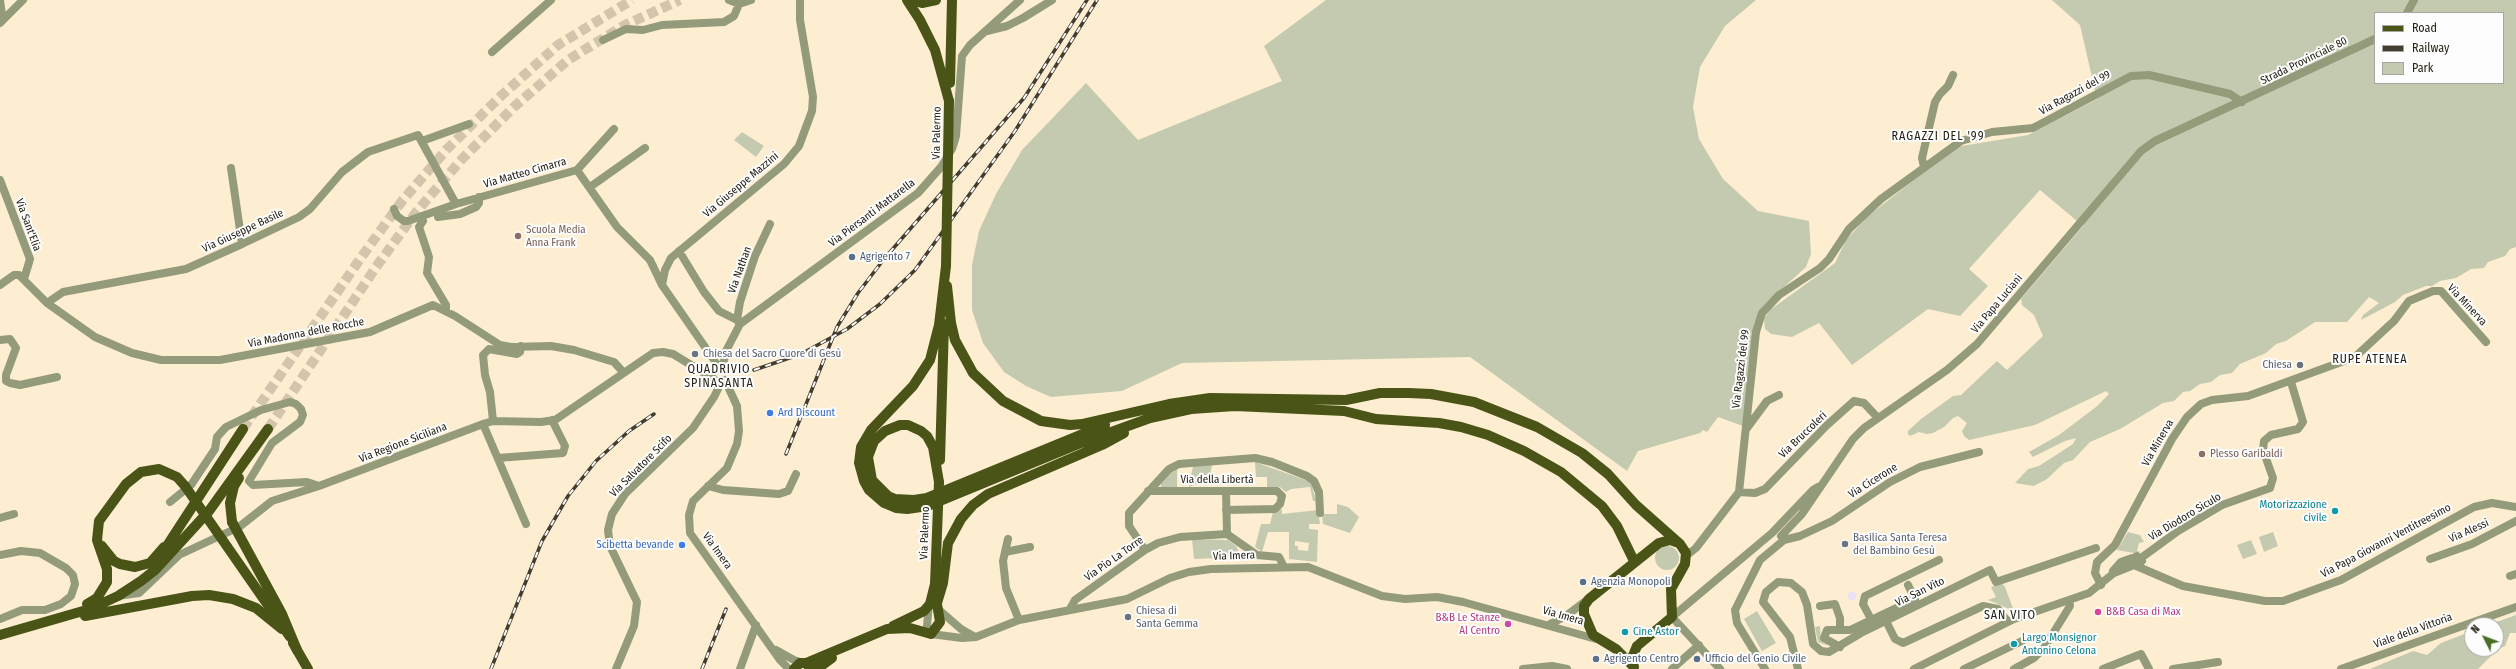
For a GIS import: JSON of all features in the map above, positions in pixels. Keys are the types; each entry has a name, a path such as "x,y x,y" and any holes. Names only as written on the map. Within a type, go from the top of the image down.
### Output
{"main road":[{"path":"906,0 929,35 940,61 949,101"},
{"path":"911,0 922,3 936,0"},
{"name":"Via Palermo","path":"946,266 950,27 953,2"},
{"path":"946,266 938,330 930,360 912,386 871,430 861,447 859,463 864,481 869,490 884,503 896,508 907,509 928,506 1148,414"},
{"path":"946,266 951,323 955,340 973,373 1003,402 1042,421 1070,425 1191,409 1235,406 1344,410 1384,420 1439,423 1461,427 1506,442 1561,472 1602,506 1617,526 1634,561"},
{"path":"940,482 946,266"},
{"path":"940,482 931,441 921,431 908,425 900,425 884,431 874,441 868,457 872,480 888,496 895,499 914,500 927,498 1077,435 1189,400 1210,398 1346,400 1380,393 1431,394 1474,402 1519,418 1566,443 1608,474 1636,505 1680,544 1686,556 1685,564 1671,589 1672,617 1638,646 1628,650 1616,649"},
{"path":"930,634 940,622 935,605 948,543 961,519 973,505 988,494 1102,445 1148,414"},
{"path":"127,590 153,566 177,534 243,429"},
{"path":"0,635 90,609 118,596 155,570 209,511 268,429"},
{"path":"260,441 251,461 234,486 230,503 232,522 282,614 297,650"},
{"path":"59,618 92,602 104,589 107,582 107,569 97,540 97,530 103,514 126,484 136,475 147,470 163,470 177,477 185,486 290,637 308,669"},
{"name":"Via Palermo","path":"939,584 940,482"},
{"path":"97,540 114,561 120,564 135,567 150,563 177,534"},
{"path":"1596,639 1588,628 1584,614 1584,606 1589,598 1634,561 1664,540 1675,541 1680,544"},
{"path":"59,618 72,619 197,596 221,596 233,599 265,614 290,637"},
{"path":"887,629 935,605"},
{"name":"Via Imera","path":"794,669 798,664 806,665 887,629 910,628 930,634"},
{"name":"Via Imera","path":"1596,639 1616,649"},
{"name":"Via Imera","path":"817,669 854,643"},
{"path":"1635,668 1632,658 1638,646"},
{"path":"1616,649 1635,668"}],"street":[{"path":"0,0 2,15 0,22"},
{"path":"0,22 23,0"},
{"path":"492,52 552,0"},
{"path":"730,0 739,4 751,0"},
{"name":"Via Giuseppe Mazzini","path":"662,285 667,264 679,252 784,164 799,146 810,117 813,97 800,20 800,0"},
{"name":"Via Piersanti Mattarella","path":"721,376 725,355 738,322 918,193 942,166 952,149 956,136 962,56 970,45 1020,0"},
{"path":"986,31 1007,26 1052,0"},
{"path":"2408,12 2414,0"},
{"path":"603,40 626,29 642,30 662,25 724,22 734,16 739,4"},
{"name":"Strada Provinciale 80","path":"2242,102 2374,39"},
{"path":"1924,167 1922,158 1935,102 1948,86 1953,75"},
{"name":"Via Ragazzi del 99","path":"1739,492 1756,332 1762,312 1779,295 1820,268 1860,218 1924,167 1961,141 1992,132 2033,128 2131,76 2149,75 2230,94 2242,102"},
{"name":"Via Papa Luciani","path":"1765,669 1737,623 1735,610 1760,560 1782,538 1802,514 1818,492 1818,488 1853,439 1878,418 1947,370 1977,344 2141,151 2155,141 2242,102"},
{"name":"Via Giuseppe Basile","path":"47,303 63,292 186,269 299,217 310,209 342,172 368,152 418,135 422,141 469,124"},
{"path":"577,170 614,128"},
{"path":"422,141 456,204"},
{"path":"590,187 645,148"},
{"path":"231,168 242,244"},
{"name":"Via Matteo Cimarra","path":"394,209 396,216 404,222 408,222 456,204 577,170 616,227 650,260 662,285"},
{"name":"Via Sant'Elia","path":"0,180 30,259 24,279"},
{"path":"446,311 446,305 427,273 429,257 419,227 431,219 460,214 476,207 479,203 479,197"},
{"name":"Via Nathan","path":"738,322 754,260 770,224"},
{"path":"679,252 704,292 719,311 738,322"},
{"path":"0,285 16,275 24,279"},
{"name":"Via Madonna delle Rocche","path":"24,279 47,303 89,333 110,344 144,357 175,362 220,360 370,332 433,305 446,311 494,343 506,346 551,346 574,350 614,362 623,372"},
{"path":"662,285 713,360 721,376"},
{"name":"Via Minerva","path":"2100,586 2095,573 2097,562 2115,545 2172,439 2196,408 2207,401 2248,396 2291,382 2355,357 2394,321 2410,301 2433,290 2441,291 2486,342"},
{"path":"0,340 10,339 16,348 3,381 20,384 57,376"},
{"path":"493,421 490,392 485,375 483,355 489,349 517,354 520,352 521,346"},
{"name":"Via Regione Siciliana","path":"118,596 139,593 179,555 239,527 272,501 319,486 493,421 552,420 572,410 623,372 649,355 663,352 673,354 704,372 721,376"},
{"name":"Via Salvatore Scifo","path":"616,669 634,626 637,608 636,596 612,553 608,537 612,514 625,494 693,428 715,396 721,376"},
{"name":"Via Imera","path":"721,376 733,386 738,431 733,456 723,473 695,498 691,506 689,516 690,533 789,669"},
{"name":"Via Diodoro Siculo","path":"2137,561 2178,532 2222,505 2270,488 2273,478 2263,450 2264,441 2271,435 2298,429 2303,422 2291,382"},
{"path":"715,396 725,394 735,400"},
{"path":"1747,428 1767,401 1779,395"},
{"name":"Via Bruccoleri","path":"1739,492 1755,493 1765,489 1826,426 1854,401 1864,403 1878,418"},
{"path":"170,502 191,485 215,449 217,437 226,427 261,410 290,402 296,404 301,409 302,416 300,422 272,443 249,481 253,486 306,482 319,486"},
{"path":"498,458 563,452 565,446 552,420"},
{"path":"483,424 526,524"},
{"name":"Via Cicerone","path":"1782,538 1800,536 1832,521 1890,482 1920,467 1979,452"},
{"path":"1145,550 1129,526 1128,516 1130,510 1168,469 1175,465 1214,460 1263,459 1307,476 1314,481 1319,492 1320,513"},
{"path":"708,486 723,490 779,494 788,491 796,474"},
{"path":"1720,669 1672,617 1772,533 1813,490 1818,488"},
{"name":"Via della Libertà","path":"1148,491 1276,491 1282,499 1280,504 1275,509 1226,510"},
{"path":"1226,492 1227,534 1257,555 1279,557 1284,567"},
{"path":"1686,556 1696,548 1739,492"},
{"name":"Via Papa Giovanni Ventitreesimo","path":"2137,561 2152,572 2183,586 2265,601 2283,601 2341,580 2472,508 2492,503 2516,507"},
{"path":"0,518 14,514"},
{"name":"Via Alessi","path":"2430,559 2472,544 2516,521"},
{"path":"1772,533 1782,538"},
{"name":"Via Pio La Torre","path":"1070,609 1075,600 1145,550 1158,543 1180,537 1227,534"},
{"path":"1008,539 1003,573 1018,620"},
{"path":"1005,552 1030,547"},
{"name":"Via San Vito","path":"1886,621 1990,570 1996,582 2096,548"},
{"path":"0,554 21,551 40,553 66,568 73,575 75,584 71,596 61,604 44,610 16,612 0,619"},
{"path":"1872,621 1864,604 1865,596 1939,560"},
{"path":"1914,669 2011,620 2070,600 2100,586 2109,576 2137,561"},
{"name":"Via Imera","path":"930,634 962,638 976,637 1018,620 1128,599 1170,578 1188,572 1211,569 1284,567 1315,568 1382,596 1405,599 1438,597 1549,624 1596,639"},
{"path":"1798,669 1790,637 1763,602 1766,592 1774,584 1782,582 1791,583 1802,592 1807,604 1811,637 1818,649 1829,652 1840,647 1861,633 1886,621 1895,639 1903,643 1983,606 1998,609 2011,620"},
{"path":"1840,647 1829,642 1824,637 1827,630 1850,630 1872,621 1915,599 1908,585"},
{"path":"1549,624 1566,616 1589,598"},
{"path":"2014,669 2034,658 2044,648 2070,606 2070,600"},
{"path":"1820,606 1835,604 1840,618 1840,629"},
{"path":"935,605 961,630 976,637"},
{"name":"Viale della Vittoria","path":"2341,669 2516,606"},
{"path":"740,669 756,625"},
{"path":"1964,669 2022,641"},
{"path":"1672,669 1699,646"},
{"path":"772,647 788,657 806,665"},
{"path":"2103,669 2141,654 2149,669"},
{"path":"2173,669 2218,662"},
{"path":"1523,669 1562,668"}],"shaded area":[{"path":"1852,591 1857,596 1852,601 1847,596"}],"green space":[{"path":"1326,0 1756,0 1725,26 1700,67 1693,107 1699,139 1723,179 1758,211 1809,221 1811,254 1806,267 1763,306 1743,426 1718,417 1707,432 1703,430 1700,433 1638,451 1627,471 1470,357 1182,363 1122,391 1051,397 1026,386 1004,372 983,343 972,310 972,265 979,231 996,194 1022,150 1086,83 1138,140 1282,81 1264,46"},
{"path":"2052,0 2516,0 2516,247 2510,249 2505,256 2488,262 2484,268 2471,269 2456,278 2440,281 2432,286 2426,286 2403,295 2395,302 2361,320 2363,315 2379,303 2369,297 2347,322 2315,322 2286,341 2276,344 2266,353 2240,364 2232,373 2220,375 2211,382 2200,384 2190,391 2183,392 2174,401 2163,403 2120,429 2090,442 2073,460 2064,463 2047,479 2034,486 2015,483 2028,469 2039,466 2073,444 2076,438 2065,441 2033,457 2029,452 2059,435 2096,407 2109,394 2106,391 2035,425 1969,440 1964,436 1962,431 1967,423 1958,416 1953,418 1944,427 1933,433 1927,434 1919,432 1910,436 1908,431 1921,419 1953,396 1961,395 1997,361 2007,370 2043,336 2034,315 2022,305 2021,299 2083,226 2040,190 1969,269 1988,286 1960,316 1928,309 1852,365 1819,323 1792,337 1771,334 1765,329 1764,318 1770,310 1835,263 1846,240 1868,216 1956,147 2028,135 2097,99 2080,25"},
{"path":"742,132 764,146 756,157 734,140"},
{"path":"1255,462 1311,482 1316,501 1313,501 1310,487 1291,489 1286,492 1280,487 1267,487 1267,477 1256,477"},
{"path":"1212,465 1210,476 1207,480 1189,487 1193,466"},
{"path":"1177,468 1177,487 1161,487 1161,481 1173,469"},
{"path":"1337,504 1348,507 1359,517 1350,533 1323,524 1322,514 1337,514"},
{"path":"1282,509 1282,514 1318,510 1320,524 1309,524 1309,529 1318,530 1317,562 1289,559 1289,532 1268,532 1262,552 1255,547 1261,524 1270,524 1273,512","holes":["1295,541 1309,543 1308,551 1298,550 1298,546 1295,546"]},
{"path":"2128,532 2140,535 2144,542 2139,543 2137,551 2141,552 2134,553 2117,550"},
{"path":"2273,532 2278,546 2264,552 2259,537"},
{"path":"1192,539 1228,540 1236,546 1242,557 1194,559"},
{"path":"2251,540 2257,554 2243,559 2237,545"},
{"path":"1667,546 1676,549 1679,558 1676,567 1667,570 1658,567 1655,558 1658,549"},
{"path":"2002,583 2014,611 1988,600 1996,597 1991,587"},
{"path":"1757,611 1776,643 1762,651 1744,619"},
{"path":"2516,615 2516,633 2510,633 2504,646 2504,619"},
{"path":"1820,626 1821,640 1829,646 1818,642 1815,627"},
{"path":"2464,634 2464,657 2490,657 2478,669 2370,669 2413,651 2427,655 2441,643"}],"tunnel":[{"path":"243,429 360,259 402,201 447,149 502,95 558,45 632,0"},
{"path":"268,429 376,267 417,211 462,159 514,107 568,60 625,25 680,0"}],"railway":[{"path":"786,454 837,327 858,293 884,259 1024,98 1087,0"},
{"path":"754,370 801,354 847,329 880,304 915,270 1015,131 1097,0"},
{"path":"491,669 542,541 568,496 596,461 629,431 654,414"},
{"path":"702,669 726,609"}],"place":[{"name":"Scuola Media Anna Frank","path":"518,236"},
{"name":"Agrigento 7","path":"852,257"},
{"name":"Chiesa del Sacro Cuore di Gesù","path":"695,354"},
{"name":"Chiesa","path":"2300,365"},
{"name":"Ard Discount","path":"770,413"},
{"name":"Plesso Garibaldi","path":"2202,454"},
{"name":"Motorizzazione civile","path":"2335,511"},
{"name":"Basilica Santa Teresa del Bambino Gesù","path":"1845,544"},
{"name":"Scibetta bevande","path":"682,545"},
{"name":"Agenzia Monopoli","path":"1583,582"},
{"name":"B&B Casa di Max","path":"2098,612"},
{"name":"Chiesa di Santa Gemma","path":"1128,617"},
{"name":"B&B Le Stanze Al Centro","path":"1508,624"},
{"name":"Cine Astor","path":"1625,632"},
{"name":"Largo Monsignor Antonino Celona","path":"2014,644"},
{"name":"Agrigento Centro","path":"1596,659"},
{"name":"Ufficio del Genio Civile","path":"1697,659"}],"district":[{"name":"RAGAZZI DEL '99","path":"1938,137"},
{"name":"RUPE ATENEA","path":"2370,360"},
{"name":"QUADRIVIO SPINASANTA","path":"719,377"},
{"name":"SAN VITO","path":"2010,616"}]}
